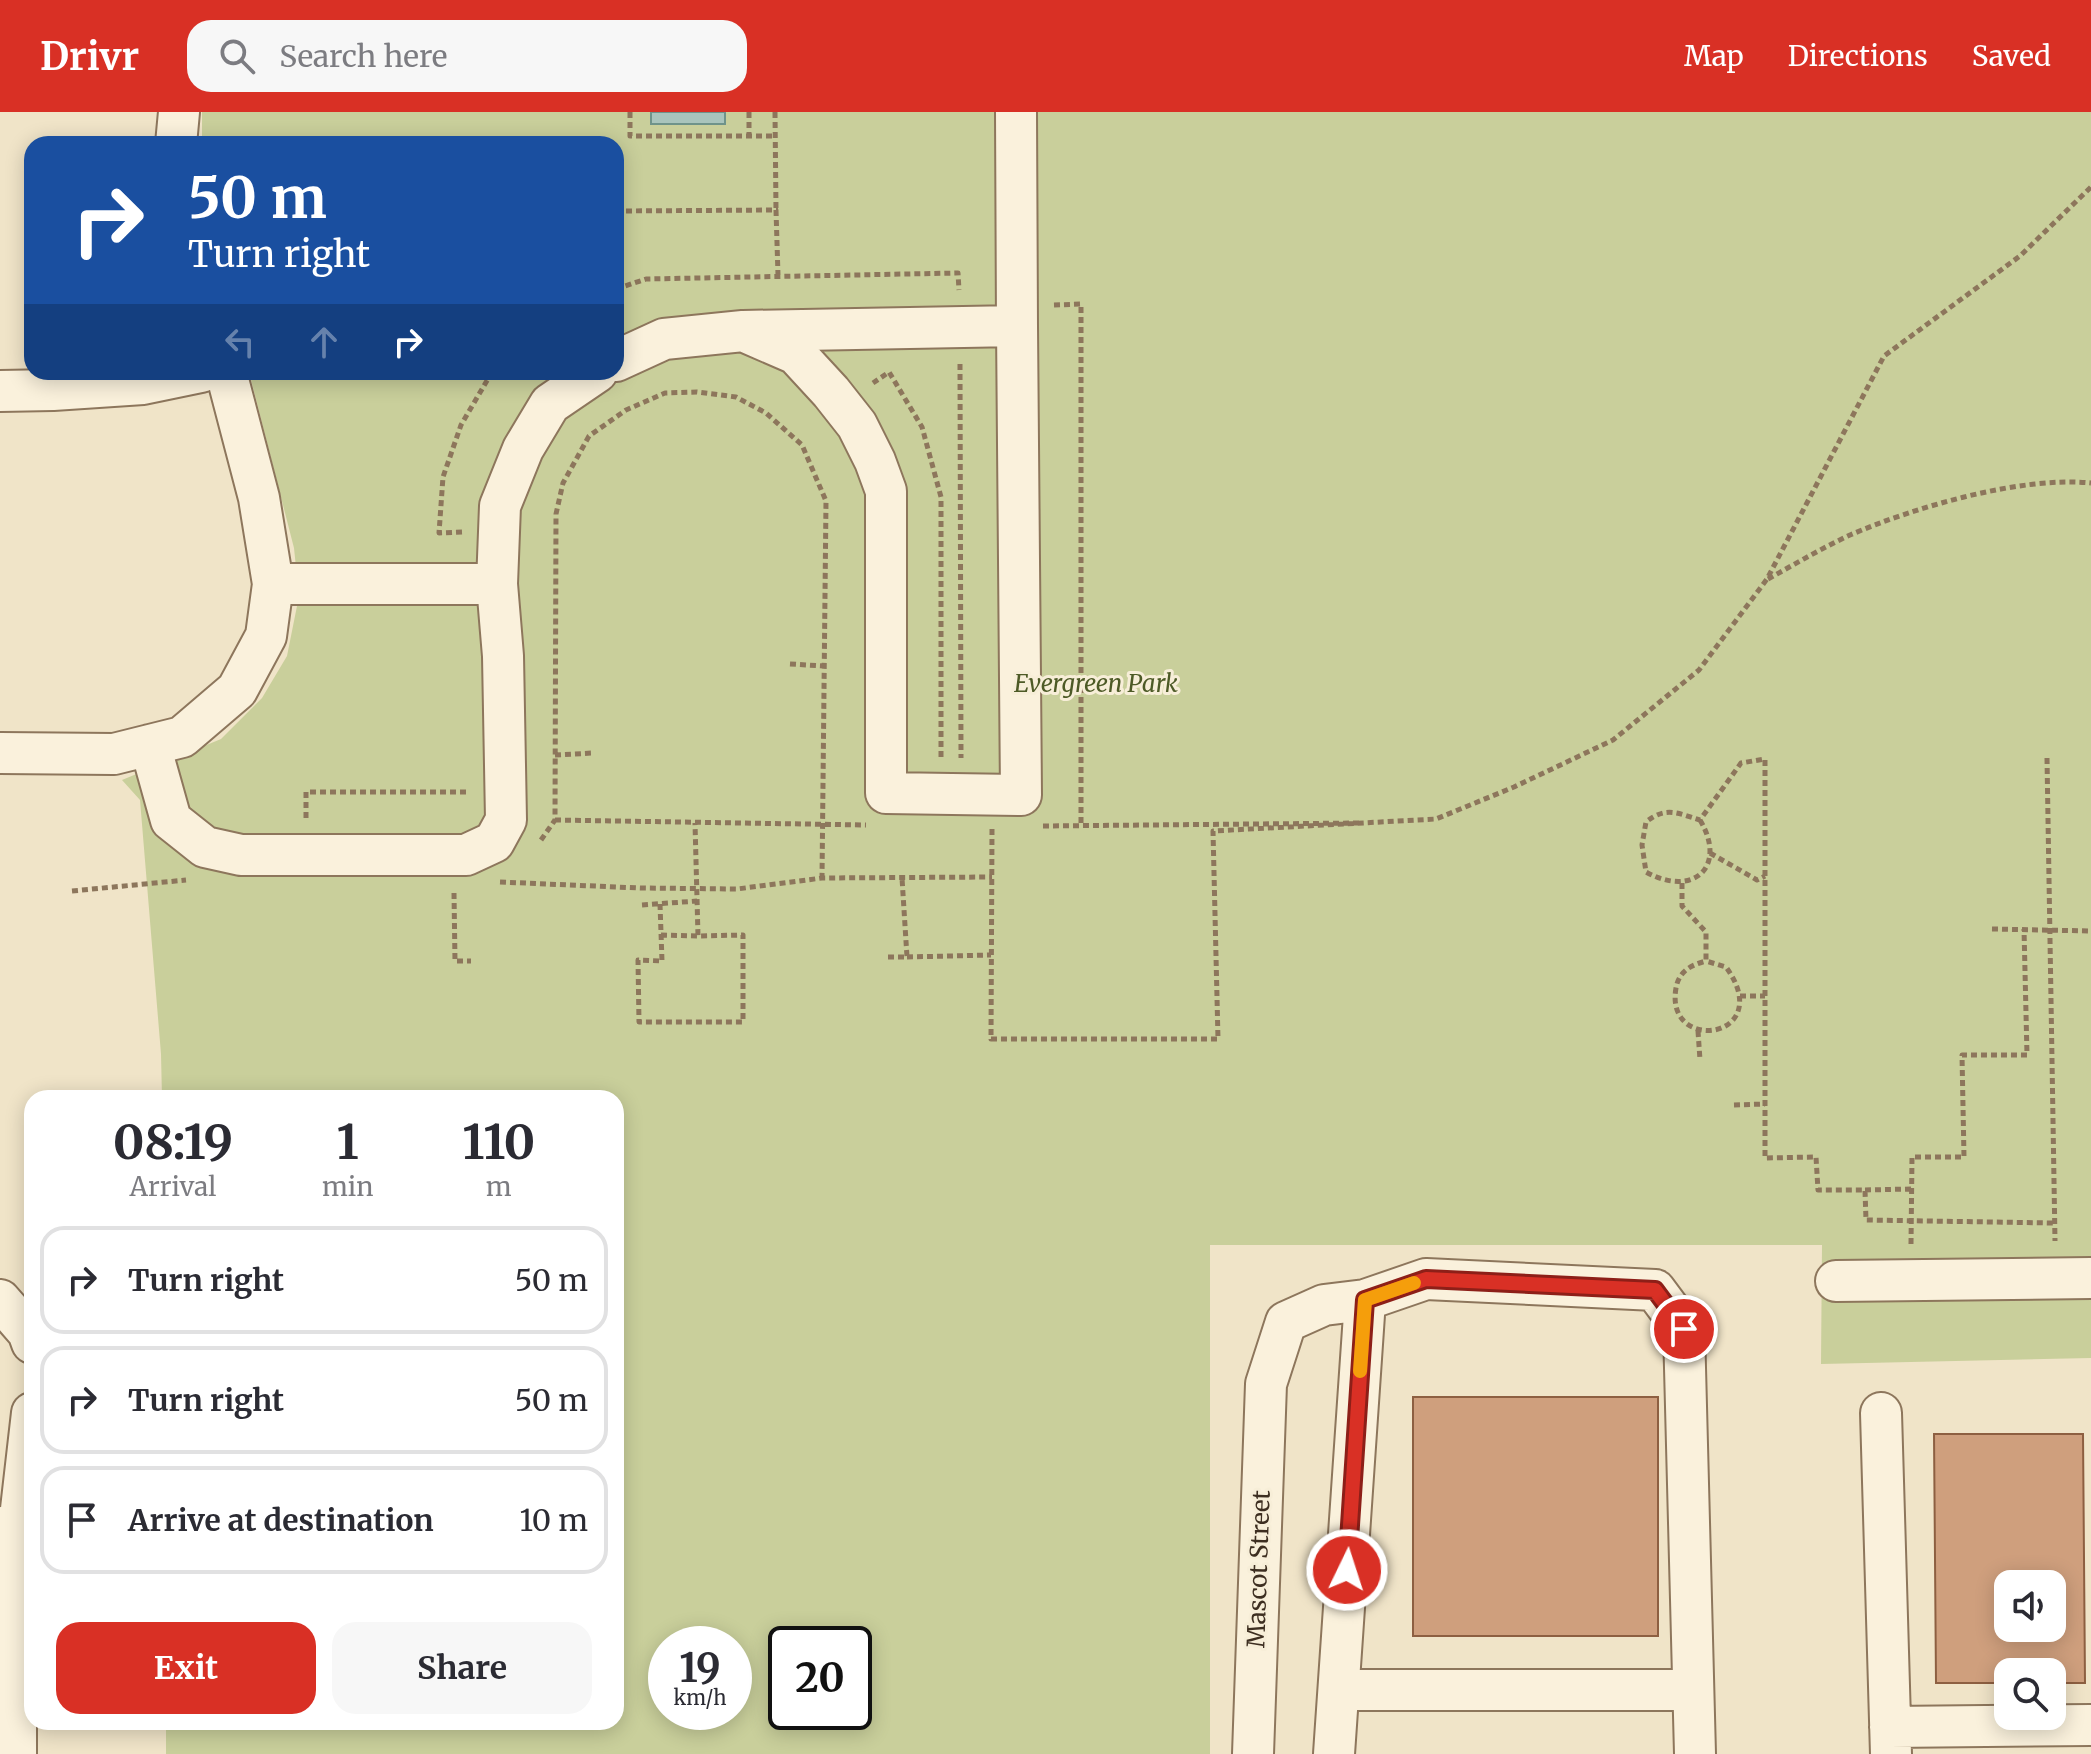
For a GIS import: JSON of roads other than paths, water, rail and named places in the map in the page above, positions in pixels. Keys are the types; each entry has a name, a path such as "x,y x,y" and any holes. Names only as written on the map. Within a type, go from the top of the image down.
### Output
{"street":[{"path":"177,136 179,112"},
{"path":"743,331 796,354 831,392 857,425 886,491 886,793 1021,795 1031,316 1016,112"},
{"path":"624,357 664,339 743,331 1031,316"},
{"path":"0,391 143,384 162,380"},
{"path":"0,753 114,754 182,737 237,690 266,636 273,584 259,498 228,380"},
{"path":"150,745 171,820 205,847 241,855 466,855 494,842 506,820 503,656 497,584 500,506 523,449 550,404 585,380"},
{"path":"273,584 497,584"},
{"path":"1836,1281 2073,1278"},
{"name":"Mascot Street","path":"1253,1754 1266,1384 1286,1322 1324,1305 1365,1300 1426,1279 1655,1290 1684,1329 1693,1690"},
{"path":"0,1300 24,1327"},
{"path":"1334,1754 1365,1300"},
{"path":"1881,1413 1890,1740 2091,1725"},
{"path":"16,1754 8,1689 8,1536 24,1454"},
{"path":"1339,1690 1693,1690 1695,1754"}],"water":[{"path":"651,112 725,112 725,124 651,124"}],"park label":[{"name":"Evergreen Park","path":"1096,684"}]}
